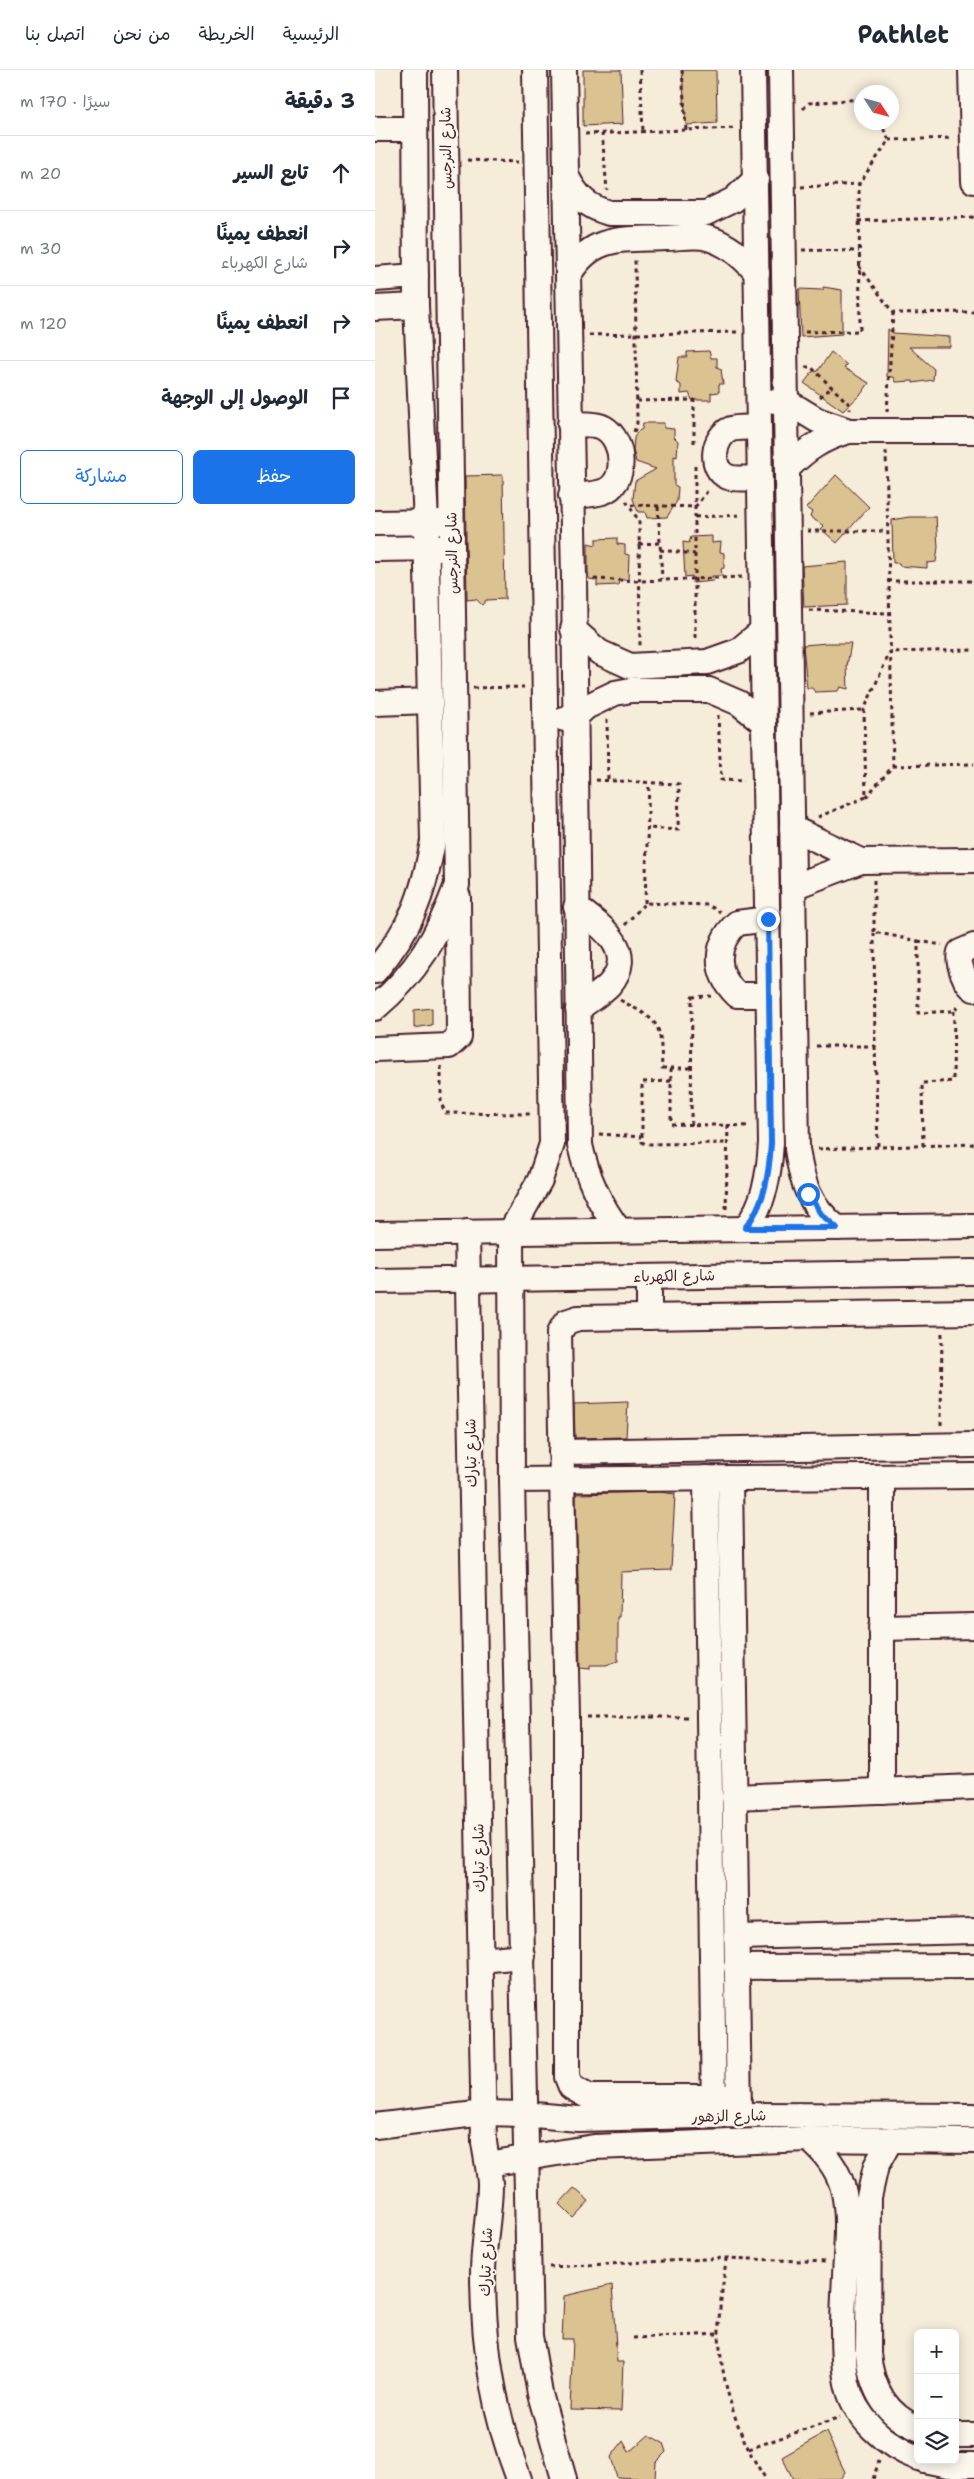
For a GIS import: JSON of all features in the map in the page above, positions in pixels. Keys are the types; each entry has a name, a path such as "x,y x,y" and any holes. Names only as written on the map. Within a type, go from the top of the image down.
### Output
{"street":[{"name":"شارع النرجس","path":"375,971 396,945 414,913 427,878 433,841 427,548 416,306 415,70"},
{"name":"شارع النرجس","path":"375,1008 396,990 422,959 443,924 457,885 445,70"},
{"path":"535,70 552,1144 547,1162 532,1198 511,1231 512,1480 523,1956 527,2268 530,2336 540,2394 565,2479"},
{"path":"565,70 571,496 574,579 573,629 580,1145 590,1182 608,1215 619,1230"},
{"path":"745,1228 757,1214 764,1191 769,1167 771,1126 763,630 760,576 753,70"},
{"path":"971,70 974,181"},
{"path":"782,71 797,1149 800,1173 808,1194 821,1214 837,1228"},
{"path":"375,130 415,129"},
{"path":"567,177 573,190 583,201 595,209 609,214 706,212 733,200 756,179"},
{"path":"568,276 575,264 585,254 611,240 703,237 733,250 757,273"},
{"path":"375,279 416,276"},
{"path":"375,308 416,306"},
{"path":"759,402 786,401 817,420 849,431"},
{"path":"570,424 603,426 614,438 621,453 616,479 603,492 571,496"},
{"path":"758,427 731,429 722,434 717,443 715,453 716,463 721,472 728,477 759,478"},
{"path":"787,469 814,444 831,436 849,431 974,431"},
{"path":"375,524 452,521"},
{"path":"375,549 452,548"},
{"path":"573,629 585,642 614,660 630,666 707,662 737,651 763,630"},
{"path":"546,720 574,718 586,707 607,696 631,690 709,690 739,703 764,723"},
{"path":"375,703 430,701"},
{"path":"792,828 867,861"},
{"path":"793,887 867,861 974,860"},
{"path":"375,1050 441,1047 455,1043 461,1030 457,885"},
{"path":"576,907 607,930 613,938 617,947 618,967 615,976 602,991 578,1009"},
{"path":"768,919 737,923 728,931 721,947 719,965 722,976 737,995 769,995"},
{"path":"971,993 959,958 960,952 974,946"},
{"path":"375,1234 974,1226"},
{"name":"شارع تبارك","path":"467,1232 484,2142 488,2164 489,2204 483,2273 489,2366 509,2454 519,2479"},
{"name":"شارع الكهرباء","path":"375,1281 974,1272"},
{"path":"649,1277 649,1317"},
{"path":"706,1478 713,2107 589,2097 571,2087 567,2077 567,1717 561,1480 560,1328 572,1319 974,1312"},
{"path":"561,1452 974,1445"},
{"path":"512,1480 974,1476"},
{"path":"882,1477 882,1791"},
{"path":"730,1478 738,2106"},
{"path":"881,1628 974,1626"},
{"path":"734,1797 974,1788"},
{"path":"710,1874 735,1875"},
{"path":"736,1936 974,1931"},
{"path":"481,1960 523,1956"},
{"path":"736,1968 974,1966"},
{"name":"شارع الزهور","path":"375,2126 484,2113 524,2114 578,2119 738,2106 974,2116"},
{"path":"809,2139 829,2159 841,2184 847,2211 844,2358 847,2385 859,2410 871,2427 887,2441 914,2456"},
{"name":"شارع الزهور","path":"488,2164 595,2147 809,2139 974,2141"},
{"path":"891,2139 876,2166 869,2197 868,2353 870,2374 878,2394 891,2411 907,2424 914,2427"},
{"path":"959,2435 974,2436"},
{"path":"943,2464 974,2465"}],"path":[{"path":"639,70 643,131"},
{"path":"681,70 686,130"},
{"path":"782,128 809,103 854,100"},
{"path":"565,134 754,127"},
{"path":"883,130 889,140"},
{"path":"602,133 609,214"},
{"path":"889,140 973,138"},
{"path":"785,332 859,331 859,184 889,140"},
{"path":"446,159 536,163"},
{"path":"783,187 859,184"},
{"path":"858,221 974,217"},
{"path":"618,445 634,433 637,424 634,239"},
{"path":"784,249 859,251"},
{"path":"792,828 866,797 893,766 887,581 886,430 893,313 859,266"},
{"path":"893,313 974,312"},
{"path":"569,335 758,332"},
{"path":"785,367 811,367 850,405 849,431"},
{"path":"637,401 694,400 695,448"},
{"path":"695,458 695,663"},
{"path":"695,507 721,472"},
{"path":"603,492 615,493 631,505 639,521 641,665"},
{"path":"631,505 695,507"},
{"path":"658,506 662,579"},
{"path":"695,517 760,515"},
{"path":"787,531 887,531"},
{"path":"639,544 660,543"},
{"path":"660,550 695,554"},
{"path":"574,579 639,581 760,576"},
{"path":"887,581 974,581"},
{"path":"789,610 888,613"},
{"path":"890,652 974,650"},
{"path":"866,797 864,710 890,652"},
{"path":"454,689 545,686"},
{"path":"717,693 721,780 765,781"},
{"path":"607,696 608,781"},
{"path":"790,714 864,710"},
{"path":"893,766 974,764"},
{"path":"575,780 679,784 678,830 648,828"},
{"path":"613,938 645,903 649,783"},
{"path":"867,861 874,932 878,1147"},
{"path":"645,903 708,905 737,923"},
{"path":"874,932 918,941 918,1013 954,1011"},
{"path":"602,991 656,1021 661,1031 662,1068 692,1068"},
{"path":"923,1146 922,1083 953,1081 954,1011 971,993"},
{"path":"691,1125 692,997"},
{"path":"795,1046 875,1046"},
{"path":"441,1047 441,1104 446,1113 552,1114"},
{"path":"671,1068 671,1124 771,1126"},
{"path":"671,1081 642,1082 642,1142 646,1144 729,1143"},
{"path":"717,1210 726,1209 728,1126"},
{"path":"580,1133 641,1137"},
{"path":"797,1149 974,1144"},
{"path":"941,1446 942,1313"},
{"path":"567,1717 709,1717"},
{"path":"527,2268 726,2258 845,2263"},
{"path":"726,2258 719,2334 728,2393 749,2449 766,2479"},
{"path":"633,2338 719,2334"},
{"path":"749,2449 859,2410"}],"building":[{"path":"583,70 621,70 623,124 583,126"},
{"path":"682,70 716,70 717,123 686,125"},
{"path":"823,287 842,290 842,334 801,337 799,289 823,290"},
{"path":"888,329 893,333 950,337 950,347 909,347 934,369 933,380 913,383 913,381 896,382 894,377 887,377"},
{"path":"709,351 711,358 717,358 717,367 721,369 723,384 719,384 719,392 711,393 711,400 692,400 689,393 681,394 681,385 676,382 679,357 687,357 687,352"},
{"path":"831,352 847,365 844,368 869,383 862,393 843,411 804,383 814,370 817,372"},
{"path":"643,423 664,423 664,428 674,429 674,437 678,441 677,457 674,456 674,485 678,487 677,501 667,517 647,518 645,512 638,512 633,499 635,481 656,469 636,462 633,450 634,438 637,432 642,429"},
{"path":"503,475 505,599 486,600 482,605 476,599 467,600 465,476"},
{"path":"836,475 869,507 837,543 821,529 824,526 810,517 812,512 806,508"},
{"path":"909,517 936,517 938,547 936,562 927,563 927,568 900,566 899,563 893,563 892,520"},
{"path":"712,536 712,543 721,542 720,552 724,553 724,568 721,569 722,576 712,576 713,581 693,583 692,576 685,577 683,542 689,543 691,537"},
{"path":"617,538 617,544 625,545 625,554 629,555 628,580 619,580 618,585 597,586 597,580 589,579 588,543 596,545 596,539"},
{"path":"847,562 847,605 804,607 802,566"},
{"path":"851,643 847,666 848,689 840,687 838,691 815,692 812,688 807,688 803,645"},
{"path":"432,1008 432,1025 414,1028 414,1010"},
{"path":"628,1402 626,1437 575,1438 574,1404"},
{"path":"659,1492 675,1494 671,1570 621,1572 618,1661 606,1665 590,1665 590,1669 580,1668 576,1494"},
{"path":"574,2188 589,2201 573,2218 559,2204"},
{"path":"612,2285 617,2362 623,2362 621,2411 570,2410 573,2339 562,2339 564,2296"},
{"path":"826,2432 845,2472 840,2479 793,2479 782,2457"},
{"path":"649,2435 663,2443 666,2452 656,2462 655,2479 617,2477 611,2457 623,2441 629,2452"}],"route":[{"path":"768,919 771,1143 769,1167 757,1214 745,1228 837,1228 821,1214 808,1194"}]}
